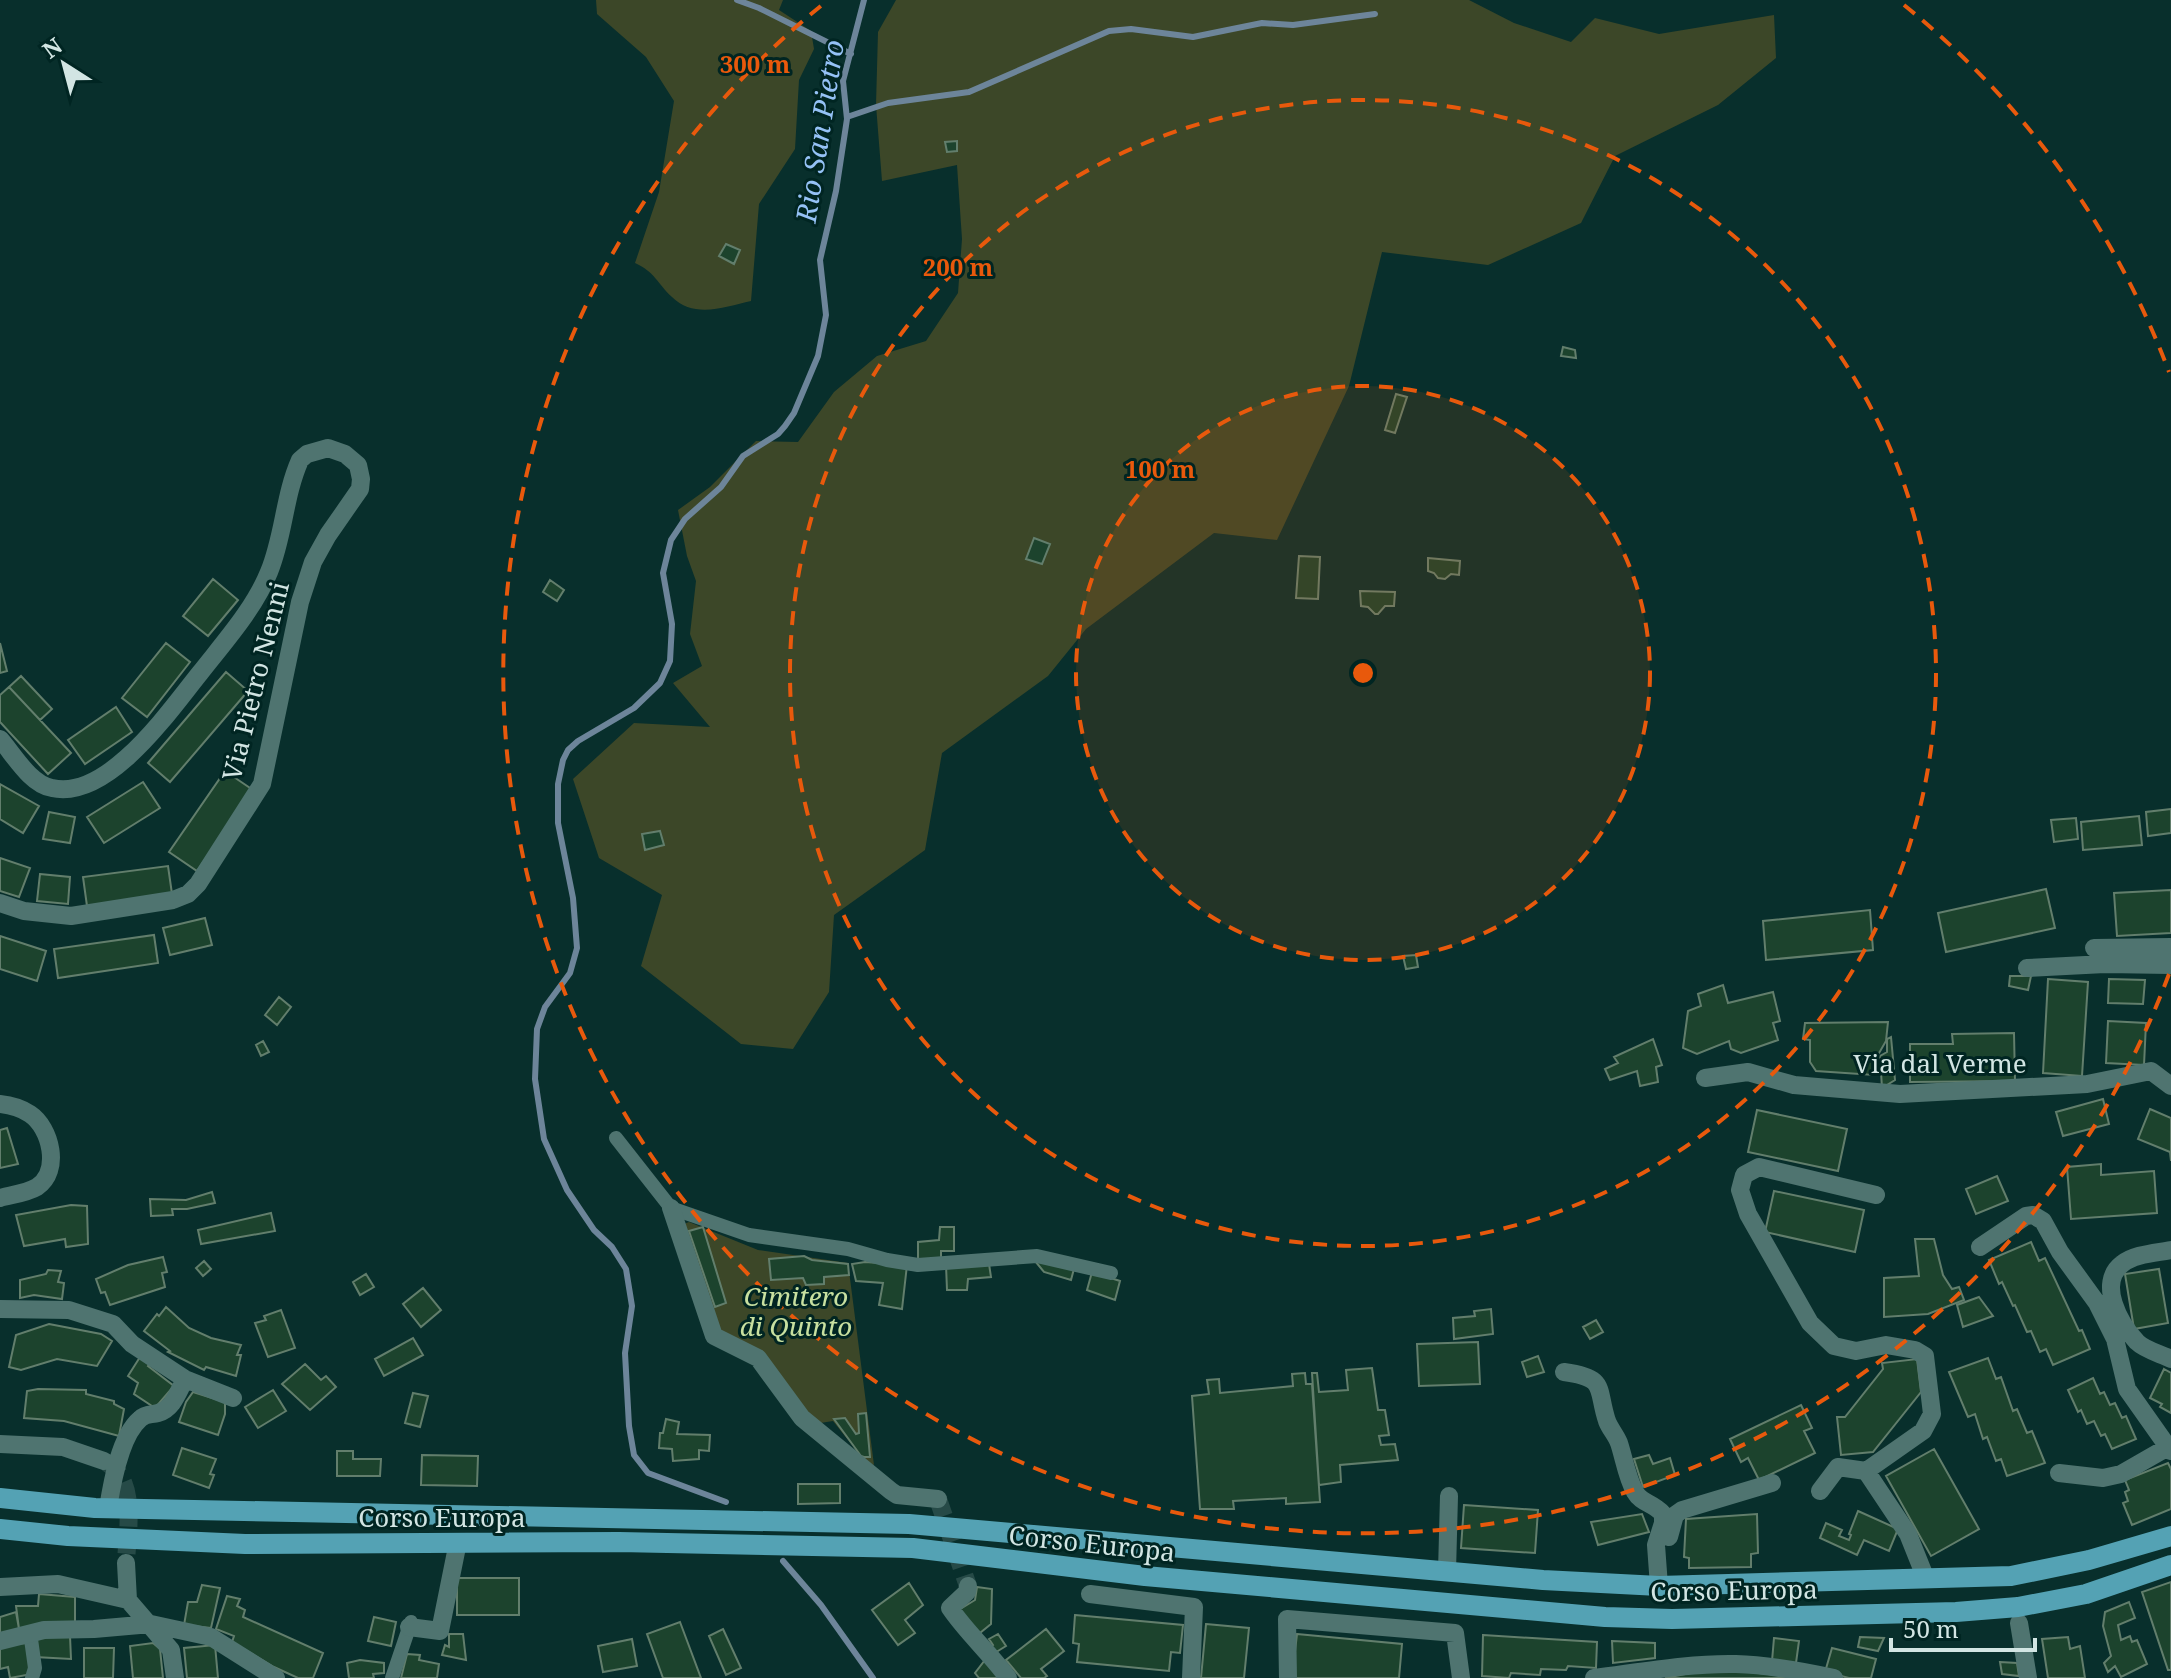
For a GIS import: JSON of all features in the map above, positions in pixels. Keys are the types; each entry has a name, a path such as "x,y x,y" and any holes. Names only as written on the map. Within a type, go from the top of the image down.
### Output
{"main road":[{"name":"Corso Europa","path":"0,1498 108,1508 909,1524 1447,1572 1659,1578 1926,1579 2011,1576 2050,1570 2171,1536"},
{"name":"Corso Europa","path":"0,1529 68,1536 245,1544 539,1542 913,1548 1145,1576 1590,1615 1672,1619 1956,1612 2018,1607 2090,1593 2171,1565"}],"street":[{"name":"Via Pietro Nenni","path":"0,739 40,784 51,788 77,787 110,771 150,735 229,637 261,591 270,570 300,460 307,454 328,448 352,457 361,472 360,489 328,535 313,562 304,589 262,784 193,890 173,900 71,916 24,911 0,903"},
{"path":"2094,948 2171,947"},
{"path":"2027,968 2171,965"},
{"name":"Via dal Verme","path":"1705,1078 1748,1072 1794,1085 1900,1094 2087,1084 2151,1071 2171,1086"},
{"path":"0,1104 32,1115 42,1125 51,1147 51,1158 41,1185 0,1198"},
{"path":"616,1138 671,1208 714,1336 758,1358 802,1418 891,1491 897,1495 938,1499"},
{"path":"1820,1491 1838,1467 1866,1471 1923,1431 1932,1414 1925,1356 1915,1350 1886,1345 1856,1351 1834,1346 1810,1323 1748,1214 1740,1190 1744,1175 1759,1167 1876,1195"},
{"path":"671,1208 749,1235 848,1249 918,1265 1037,1256 1111,1273"},
{"path":"1980,1247 2026,1216 2033,1215 2043,1221 2060,1252 2097,1303 2115,1339 2127,1389 2169,1449 2121,1474 2103,1478 2059,1473"},
{"path":"2171,1250 2129,1259 2119,1265 2110,1280 2112,1301 2139,1344 2171,1359"},
{"path":"0,1309 69,1310 113,1324 132,1344 185,1379 233,1398"},
{"name":"Corso Europa","path":"1564,1372 1586,1375 1601,1388 1608,1423 1618,1439 1634,1491 1644,1502 1655,1504 1663,1514 1656,1545 1659,1578"},
{"path":"108,1508 131,1429 146,1414 165,1410 172,1404 185,1379"},
{"path":"0,1444 63,1447 104,1461"},
{"path":"1866,1471 1908,1534 1926,1579"},
{"name":"Corso Europa","path":"1659,1578 1675,1515 1682,1510 1772,1483"},
{"path":"1447,1572 1449,1496"},
{"path":"392,1678 410,1624 440,1631 458,1542"},
{"path":"126,1563 128,1600"},
{"path":"0,1587 58,1584 128,1600 171,1650 175,1678"},
{"path":"968,1586 967,1592 950,1608 1008,1678"},
{"path":"1090,1594 1194,1607 1191,1678"},
{"path":"1288,1678 1287,1619 1455,1633 1461,1678"},
{"path":"2019,1623 2028,1678"},
{"path":"0,1641 30,1632 151,1624 211,1637 276,1678"},
{"path":"30,1632 35,1668 32,1678"},
{"path":"1594,1678 1659,1669 1734,1664 1783,1667 1834,1678"}],"green space":[{"path":"596,0 783,0 779,10 811,31 814,49 799,80 795,149 759,204 751,301 710,310 690,308 672,297 652,274 635,263 659,192 674,101 646,57 597,14"},
{"path":"896,0 1469,0 1514,23 1571,42 1595,18 1659,34 1774,15 1776,58 1718,105 1615,156 1581,223 1488,265 1382,252 1349,386 1277,540 1214,533 1086,629 1048,676 942,753 925,850 834,915 829,992 793,1049 741,1044 641,966 662,895 599,858 573,779 634,723 710,727 673,683 702,666 690,634 696,581 687,556 678,510 710,487 756,441 798,442 834,392 877,356 926,341 958,293 962,239 957,165 882,181 876,105 878,32"},
{"name":"Cimitero di Quinto","path":"689,1222 758,1250 848,1263 874,1465 864,1460 833,1421 814,1424 720,1331 684,1224"}],"building":[{"path":"957,141 957,151 947,152 945,142"},
{"path":"726,244 740,250 734,264 719,256"},
{"path":"1563,347 1575,350 1576,358 1561,356"},
{"path":"1396,394 1407,397 1395,433 1385,430"},
{"path":"1034,538 1050,544 1042,564 1026,559"},
{"path":"1299,556 1320,557 1318,599 1296,598"},
{"path":"1428,558 1460,561 1459,575 1438,578 1428,571"},
{"path":"213,579 238,600 208,636 183,616"},
{"path":"550,580 564,590 557,601 543,592"},
{"path":"1360,591 1395,592 1394,606 1385,606 1375,614 1368,607 1361,606"},
{"path":"0,643 7,671 0,673"},
{"path":"166,643 190,662 147,717 122,698"},
{"path":"226,672 248,691 170,782 148,763"},
{"path":"21,676 52,709 40,720 9,687"},
{"path":"9,687 71,753 48,774 0,722 0,695"},
{"path":"116,707 132,732 85,764 68,740"},
{"path":"225,771 253,790 197,871 169,852"},
{"path":"143,782 160,808 104,843 87,817"},
{"path":"0,784 39,806 23,833 0,819"},
{"path":"2171,809 2171,833 2148,836 2146,812"},
{"path":"49,812 75,817 70,843 43,839"},
{"path":"2139,816 2142,845 2083,850 2081,822"},
{"path":"2076,818 2078,839 2054,842 2051,820"},
{"path":"660,831 664,845 645,850 642,834"},
{"path":"0,858 30,868 19,897 0,891"},
{"path":"168,866 172,894 87,906 83,877"},
{"path":"40,874 70,877 68,904 37,901"},
{"path":"2046,889 2055,928 1946,952 1938,913"},
{"path":"2171,890 2171,933 2117,936 2114,893"},
{"path":"1870,910 1873,950 1766,960 1763,921"},
{"path":"205,918 212,945 170,955 163,928"},
{"path":"154,935 158,963 58,978 54,949"},
{"path":"0,936 46,951 37,981 0,969"},
{"path":"1416,955 1418,967 1406,969 1403,956"},
{"path":"2010,976 2031,976 2028,990 2009,986"},
{"path":"2048,979 2088,982 2082,1076 2043,1073"},
{"path":"2109,979 2145,980 2143,1004 2108,1003"},
{"path":"1723,985 1728,1003 1773,992 1780,1021 1773,1023 1778,1040 1741,1053 1731,1049 1729,1041 1697,1054 1683,1048 1688,1011 1701,1006 1698,994"},
{"path":"279,997 291,1007 277,1025 265,1015"},
{"path":"2108,1021 2146,1023 2144,1065 2106,1063"},
{"path":"1888,1022 1886,1041 1875,1060 1874,1075 1816,1071 1810,1062 1810,1040 1803,1039 1805,1023"},
{"path":"2014,1033 2015,1081 1910,1082 1910,1044 1953,1044 1952,1034"},
{"path":"1891,1037 1895,1080 1882,1088 1880,1056 1887,1052 1887,1039"},
{"path":"1653,1039 1662,1065 1656,1067 1658,1082 1640,1086 1637,1071 1610,1080 1605,1069 1618,1063 1614,1057"},
{"path":"263,1041 269,1052 261,1056 256,1045"},
{"path":"2103,1099 2109,1124 2063,1136 2056,1112"},
{"path":"2150,1109 2171,1118 2171,1161 2170,1152 2138,1139"},
{"path":"1757,1110 1847,1129 1838,1171 1748,1152"},
{"path":"7,1128 18,1164 0,1168 0,1130"},
{"path":"2101,1164 2101,1175 2154,1171 2157,1213 2071,1219 2067,1167"},
{"path":"1997,1176 2008,1201 1976,1214 1966,1189"},
{"path":"1774,1191 1864,1210 1855,1252 1765,1232"},
{"path":"212,1192 215,1203 172,1209 173,1215 151,1216 150,1199 186,1200"},
{"path":"71,1205 87,1206 88,1244 66,1247 65,1239 24,1246 16,1215"},
{"path":"271,1213 275,1231 201,1244 198,1230"},
{"path":"703,1227 726,1303 715,1307 689,1231"},
{"path":"940,1227 954,1227 954,1251 941,1251 941,1260 918,1261 918,1242 939,1240"},
{"path":"1915,1239 1934,1239 1943,1275 1952,1289 1959,1287 1964,1300 1928,1314 1884,1317 1884,1278 1919,1276"},
{"path":"2031,1242 2039,1261 2045,1258 2090,1349 2053,1365 2046,1349 2040,1352 2031,1331 2027,1332 1989,1260"},
{"path":"804,1256 812,1260 848,1264 849,1275 824,1277 824,1284 806,1285 803,1278 771,1280 769,1259"},
{"path":"163,1257 167,1272 162,1273 165,1287 110,1305 105,1292 101,1293 96,1279 128,1265"},
{"path":"204,1261 211,1269 203,1276 196,1268"},
{"path":"1035,1261 1075,1265 1071,1280 1044,1272"},
{"path":"852,1264 907,1265 902,1309 879,1305 883,1283 856,1281"},
{"path":"989,1264 991,1277 968,1279 967,1290 947,1290 946,1265"},
{"path":"2159,1269 2168,1323 2134,1329 2125,1274"},
{"path":"48,1270 61,1271 58,1282 64,1283 62,1299 34,1295 20,1298 20,1280 46,1274"},
{"path":"1092,1272 1120,1281 1115,1300 1087,1290"},
{"path":"366,1274 374,1287 360,1295 353,1282"},
{"path":"423,1288 441,1310 421,1327 403,1304"},
{"path":"1979,1297 1993,1316 1963,1327 1957,1305"},
{"path":"166,1307 189,1328 211,1338 241,1345 236,1376 206,1367 204,1370 168,1352 144,1331"},
{"path":"1491,1309 1493,1334 1454,1339 1453,1318 1475,1316 1474,1311"},
{"path":"281,1310 295,1348 268,1357 255,1323"},
{"path":"1596,1320 1603,1332 1590,1339 1583,1327"},
{"path":"49,1324 101,1334 112,1341 97,1366 57,1359 21,1370 9,1367 16,1335"},
{"path":"413,1338 423,1355 384,1376 375,1359"},
{"path":"1478,1342 1480,1384 1419,1386 1417,1344"},
{"path":"1538,1356 1544,1372 1527,1377 1522,1362"},
{"path":"140,1357 174,1386 155,1408 134,1394 138,1383 128,1376"},
{"path":"1988,1358 1996,1379 2001,1377 2013,1411 2017,1409 2027,1433 2032,1431 2045,1463 2007,1476 2001,1459 1996,1461 1987,1437 1983,1439 1975,1414 1968,1417 1949,1372"},
{"path":"1917,1359 1921,1392 1873,1452 1841,1455 1837,1417 1845,1417 1883,1369 1882,1363"},
{"path":"305,1364 321,1380 326,1376 336,1387 310,1410 282,1384"},
{"path":"1372,1368 1378,1410 1385,1410 1389,1435 1379,1436 1381,1445 1395,1444 1398,1460 1340,1465 1341,1482 1319,1485 1312,1373 1317,1373 1319,1392 1348,1390 1346,1370"},
{"path":"2164,1369 2171,1373 2171,1413 2150,1398"},
{"path":"1305,1373 1306,1384 1312,1384 1320,1502 1286,1504 1286,1498 1233,1501 1234,1509 1200,1509 1192,1396 1209,1394 1207,1380 1219,1379 1220,1393 1293,1386 1292,1374"},
{"path":"2093,1378 2100,1394 2104,1392 2110,1405 2115,1403 2122,1418 2126,1416 2136,1439 2112,1449 2094,1421 2087,1424 2081,1410 2078,1412 2068,1390"},
{"path":"86,1390 86,1394 114,1401 124,1409 119,1436 64,1421 24,1418 27,1391"},
{"path":"273,1390 286,1411 258,1428 245,1407"},
{"path":"193,1392 225,1402 225,1414 218,1435 179,1422"},
{"path":"413,1393 428,1396 420,1427 405,1423"},
{"path":"1801,1405 1812,1428 1804,1431 1815,1453 1759,1480 1748,1458 1741,1462 1730,1439"},
{"path":"866,1413 870,1457 861,1456 834,1419 845,1418 856,1434 859,1433 858,1414"},
{"path":"666,1419 679,1422 677,1434 710,1435 709,1451 699,1450 699,1459 673,1461 672,1449 659,1448 660,1433 663,1433"},
{"path":"182,1448 216,1459 209,1488 173,1475"},
{"path":"1934,1449 1979,1529 1931,1556 1886,1476"},
{"path":"337,1451 353,1451 353,1459 381,1459 380,1476 337,1476"},
{"path":"422,1455 478,1456 477,1486 421,1485"},
{"path":"1649,1455 1653,1464 1670,1458 1675,1475 1643,1487 1634,1459"},
{"path":"2168,1463 2171,1469 2171,1509 2132,1525 2123,1503 2128,1501 2125,1492 2129,1490 2125,1480"},
{"path":"798,1484 840,1484 840,1503 798,1504"},
{"path":"1464,1505 1538,1510 1535,1553 1461,1548"},
{"path":"1858,1511 1898,1529 1889,1551 1864,1540 1857,1555 1820,1538 1826,1523 1842,1530 1839,1536 1849,1540"},
{"path":"1642,1514 1649,1532 1598,1545 1591,1522"},
{"path":"1757,1514 1758,1553 1751,1554 1751,1567 1689,1568 1689,1558 1684,1557 1686,1519"},
{"path":"457,1578 519,1578 519,1615 457,1615"},
{"path":"2171,1582 2171,1670 2168,1670 2142,1592"},
{"path":"909,1583 923,1605 905,1620 915,1633 898,1645 872,1610"},
{"path":"202,1585 220,1588 211,1628 184,1625 188,1602 197,1602"},
{"path":"977,1587 992,1589 991,1624 975,1637 957,1611 975,1600"},
{"path":"39,1594 75,1597 75,1626 19,1629 16,1606 38,1606"},
{"path":"227,1596 240,1599 237,1606 245,1610 243,1617 323,1653 313,1678 298,1678 274,1667 232,1642 234,1636 216,1629"},
{"path":"2129,1602 2135,1618 2118,1625 2121,1640 2130,1636 2132,1642 2137,1640 2147,1664 2121,1677 2115,1666 2108,1672 2104,1663 2111,1656 2103,1626 2105,1612"},
{"path":"16,1612 19,1629 0,1637 0,1617"},
{"path":"1075,1615 1183,1625 1180,1653 1171,1652 1169,1671 1077,1662 1079,1644 1073,1643"},
{"path":"374,1617 396,1622 391,1646 368,1641"},
{"path":"680,1622 701,1678 663,1678 647,1634"},
{"path":"1206,1624 1249,1628 1244,1678 1201,1678"},
{"path":"723,1629 741,1668 726,1675 709,1636"},
{"path":"1046,1629 1064,1651 1041,1669 1047,1676 1044,1678 1021,1678 1006,1660"},
{"path":"449,1634 463,1634 466,1660 442,1655 445,1645 449,1647"},
{"path":"998,1634 1006,1646 993,1654 989,1639"},
{"path":"1297,1634 1402,1644 1399,1678 1292,1678"},
{"path":"1483,1635 1597,1642 1596,1668 1568,1666 1566,1670 1541,1669 1540,1675 1511,1673 1509,1678 1482,1676"},
{"path":"35,1636 70,1636 71,1659 35,1657"},
{"path":"1860,1637 1884,1638 1878,1651 1858,1647"},
{"path":"2068,1637 2070,1649 2080,1646 2085,1678 2048,1678 2042,1639"},
{"path":"1774,1638 1799,1641 1796,1663 1772,1661"},
{"path":"632,1639 637,1666 603,1672 598,1646"},
{"path":"1612,1641 1655,1643 1655,1658 1613,1663"},
{"path":"27,1643 32,1674 10,1678 8,1667 0,1669 0,1645"},
{"path":"153,1643 160,1649 163,1678 133,1678 130,1646"},
{"path":"215,1645 218,1678 187,1678 184,1648"},
{"path":"84,1648 114,1648 113,1678 84,1678"},
{"path":"1832,1648 1876,1659 1871,1678 1849,1678 1825,1672"},
{"path":"407,1654 420,1655 419,1660 439,1664 437,1678 401,1678"},
{"path":"360,1660 384,1663 384,1673 373,1674 374,1678 349,1678 347,1663"},
{"path":"985,1660 1004,1678 979,1678 975,1673"},
{"path":"2000,1662 2017,1663 2019,1676 2002,1674"},
{"path":"1716,1668 1801,1678 1665,1678"}],"waterway":[{"path":"737,0 851,54"},
{"name":"Rio San Pietro","path":"726,1502 648,1473 634,1455 629,1426 625,1353 632,1306 626,1269 567,1190 544,1139 535,1079 537,1029 545,1007 570,973 577,948 573,898 558,823 558,784 568,750 634,708 660,683 670,661 672,624 663,573 671,540 685,519 721,487 743,456 778,434 785,426 794,413 818,356 826,315 820,260 836,191 847,119 843,81 864,0"},
{"path":"847,117 888,103 969,92 1109,31 1131,29 1193,37 1262,23 1293,25 1375,14"},
{"path":"783,1561 821,1605 873,1678"}],"tunnel":[{"path":"106,1462 123,1481 127,1494 129,1522 126,1563"},
{"path":"938,1499 968,1586"}]}
